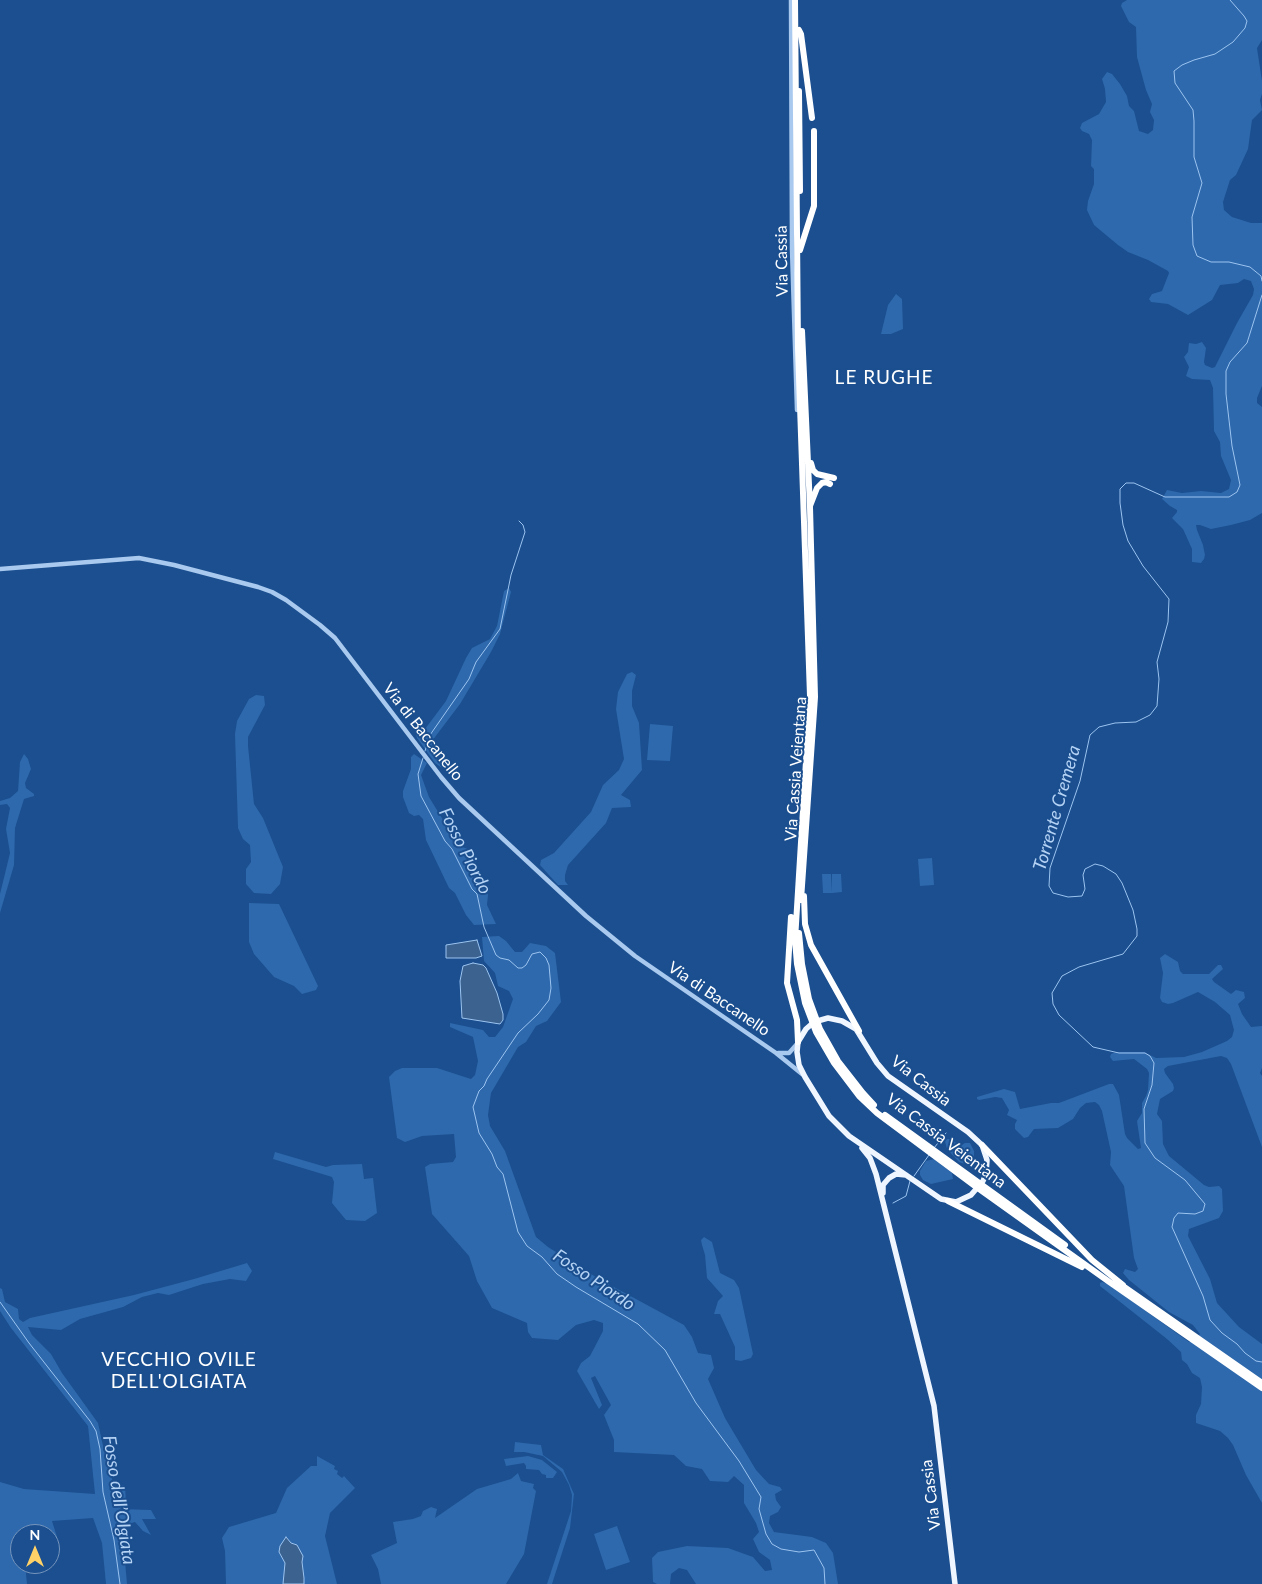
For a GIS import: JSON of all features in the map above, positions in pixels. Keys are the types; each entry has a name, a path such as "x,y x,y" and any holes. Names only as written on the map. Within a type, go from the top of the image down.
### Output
{"highway":[{"name":"Via Cassia","path":"793,0 797,338 804,521"},
{"name":"Via Cassia","path":"795,118 799,0"},
{"path":"799,30 812,118"},
{"name":"Via Cassia","path":"795,131 802,347 810,507"},
{"path":"800,250 814,206 814,131"},
{"path":"797,410 799,462 803,472"},
{"path":"807,450 813,470 832,481 822,483 817,488 810,507"},
{"name":"Via Cassia Veientana","path":"801,862 815,697 810,507"},
{"name":"Via Cassia Veientana","path":"804,521 810,696 800,877 799,941 811,1013 818,1031 838,1061 879,1110 930,1150 1262,1388"},
{"path":"800,877 805,924 811,945 859,1031"},
{"path":"798,1042 797,1020 789,993 787,972 794,892 800,877"},
{"path":"982,1145 1092,1260 1125,1288"},
{"name":"Via Cassia Veientana","path":"937,1155 1108,1281 1192,1338 1262,1382"},
{"path":"948,1202 1066,1258 1093,1275 1108,1281"}],"main road":[{"path":"798,1042 808,1027 825,1019 842,1020 859,1031"},
{"name":"Via Cassia","path":"859,1031 877,1063 888,1076 958,1125 982,1145"},
{"name":"Via Cassia","path":"798,1042 798,1060 804,1077 828,1116 839,1128 934,1195 948,1202"},
{"name":"Via Cassia","path":"856,1140 870,1158 883,1200 934,1406 955,1584"},
{"path":"948,1202 959,1201 971,1195 983,1181 986,1174 987,1160 982,1145"},
{"name":"Via Cassia","path":"883,1200 883,1185 888,1178 896,1174 910,1178"}],"street":[{"path":"795,131 792,249 797,410"},
{"name":"Via di Baccanello","path":"0,569 138,558 174,565 258,587 286,600 335,638 459,798 586,916 635,956 776,1053 804,1077"},
{"name":"Via di Baccanello","path":"776,1053 789,1054 794,1050 798,1042"}],"shaded area":[{"path":"1127,0 1262,0 1262,40 1257,48 1262,81 1260,100 1262,110 1252,120 1248,149 1236,175 1230,180 1223,202 1224,210 1232,217 1251,223 1262,223 1262,386 1257,403 1262,407 1262,513 1250,520 1211,529 1196,525 1205,555 1201,563 1192,562 1192,549 1183,529 1172,518 1177,510 1162,499 1167,490 1182,493 1201,491 1221,493 1229,489 1231,480 1221,456 1220,442 1214,431 1213,388 1210,380 1192,379 1186,376 1189,367 1184,357 1188,352 1189,343 1196,344 1202,342 1206,348 1205,365 1212,368 1215,367 1253,295 1254,289 1251,281 1244,279 1238,283 1220,285 1212,300 1188,315 1168,304 1151,302 1149,299 1152,294 1162,291 1169,273 1168,271 1128,252 1118,245 1094,225 1087,210 1094,184 1094,169 1091,166 1092,140 1089,134 1080,128 1082,123 1099,114 1106,102 1102,79 1107,72 1112,74 1127,96 1129,106 1134,111 1139,131 1148,134 1153,130 1154,120 1150,112 1152,104 1137,57 1136,27 1129,22 1121,6"},
{"path":"896,294 902,299 903,329 891,334 881,334 888,305"},
{"path":"509,588 511,592 500,634 491,652 460,704 432,741 433,750 442,768 435,763 417,738 415,731 425,729 446,701 472,648 490,639 497,626 504,591"},
{"path":"632,672 636,675 632,691 632,706 639,723 642,770 621,795 630,800 631,807 612,808 606,823 568,865 565,881 568,885 558,885 540,865 541,860 554,853 591,812 603,785 619,770 624,759 616,709 618,692 627,674"},
{"path":"256,695 264,696 265,705 248,737 254,804 263,818 283,867 280,884 271,894 254,893 246,884 246,869 251,862 250,845 243,839 238,828 235,734 237,721 249,699"},
{"path":"650,724 673,726 670,761 647,760"},
{"path":"24,754 28,759 31,769 25,783 26,788 34,796 24,799 15,828 14,865 0,913 0,894 10,853 6,829 10,808 7,804 0,805 0,801 10,798 18,791 20,762"},
{"path":"414,754 427,763 421,775 429,797 459,846 468,849 473,854 488,895 487,905 496,924 474,925 466,915 455,893 449,888 426,840 423,819 419,815 414,816 409,813 403,797 403,791 411,769 411,757"},
{"path":"932,858 934,885 920,886 918,859"},
{"path":"822,874 831,874 832,893 823,893"},
{"path":"832,874 841,874 842,892 832,893"},
{"path":"249,903 279,904 318,986 316,990 302,994 294,986 274,977 254,954 249,942"},
{"path":"499,936 515,952 522,952 530,943 546,946 555,953 561,1002 547,1021 536,1026 526,1042 518,1047 491,1093 488,1115 490,1126 505,1151 536,1237 548,1247 599,1279 684,1325 692,1337 698,1353 711,1355 714,1368 708,1379 725,1418 756,1470 769,1484 780,1487 782,1490 775,1494 776,1500 781,1507 778,1512 770,1516 769,1523 774,1532 812,1537 826,1543 833,1553 838,1584 696,1584 687,1570 679,1568 671,1574 670,1584 657,1584 653,1582 652,1558 658,1552 687,1546 728,1548 753,1557 765,1571 772,1570 770,1560 759,1552 753,1539 759,1532 744,1503 744,1485 734,1476 728,1482 710,1481 702,1469 686,1466 674,1455 614,1452 614,1440 604,1415 611,1405 595,1376 591,1378 602,1405 599,1409 577,1371 581,1363 590,1356 603,1331 603,1323 594,1320 576,1325 558,1340 532,1338 528,1332 527,1323 492,1308 477,1281 469,1256 432,1214 425,1167 430,1164 453,1162 456,1157 454,1134 422,1136 405,1142 397,1138 389,1077 395,1071 402,1068 437,1068 471,1079 475,1075 478,1061 473,1037 450,1027 450,1023 483,1030 489,1037 495,1037 503,1027 513,999 509,991 498,986 495,973 484,961 482,937"},
{"path":"477,940 482,956 476,958 446,958 446,945"},
{"path":"1165,954 1178,962 1180,971 1183,974 1209,974 1218,965 1221,965 1223,969 1212,979 1214,982 1231,994 1236,990 1244,992 1245,998 1238,1004 1242,1014 1251,1027 1262,1026 1262,1068 1260,1073 1262,1076 1262,1147 1231,1064 1227,1058 1221,1056 1168,1066 1164,1069 1174,1088 1173,1091 1160,1099 1157,1114 1162,1121 1163,1144 1169,1156 1204,1185 1209,1187 1219,1186 1222,1189 1223,1211 1219,1218 1189,1229 1188,1236 1210,1279 1217,1303 1239,1327 1262,1344 1262,1503 1228,1438 1220,1431 1196,1423 1196,1415 1201,1404 1202,1387 1200,1378 1192,1373 1187,1364 1182,1360 1181,1352 1100,1286 1102,1282 1108,1284 1189,1342 1193,1341 1200,1334 1193,1325 1169,1312 1123,1273 1125,1269 1135,1272 1138,1269 1134,1258 1124,1186 1110,1165 1111,1152 1099,1105 1095,1102 1086,1103 1080,1108 1073,1119 1058,1128 1034,1129 1028,1137 1024,1138 1015,1129 1017,1120 1007,1115 1009,1110 1002,1098 977,1099 977,1097 1004,1089 1015,1092 1020,1109 1059,1103 1113,1084 1119,1095 1125,1134 1138,1149 1141,1148 1137,1121 1142,1113 1142,1103 1148,1090 1149,1073 1147,1069 1134,1059 1113,1061 1110,1057 1111,1054 1116,1052 1144,1052 1156,1058 1184,1057 1202,1052 1227,1041 1232,1037 1234,1030 1230,1015 1215,1002 1198,992 1173,1003 1162,1002 1160,998 1163,973 1160,958"},
{"path":"473,963 483,965 486,968 497,993 503,1014 503,1020 500,1024 462,1018 460,981 463,966"},
{"path":"951,1139 960,1146 970,1143 974,1151 974,1159 965,1164 959,1162 947,1149 945,1141"},
{"path":"275,1152 326,1167 362,1164 364,1179 373,1178 377,1213 365,1221 346,1220 332,1203 334,1182 332,1177 273,1159"},
{"path":"934,1159 952,1173 953,1179 931,1184 923,1180 920,1171 926,1161"},
{"path":"704,1237 712,1242 720,1273 734,1280 739,1288 753,1354 751,1358 741,1361 735,1360 735,1347 720,1314 714,1314 718,1301 723,1296 707,1278 705,1255 701,1240"},
{"path":"247,1263 252,1271 246,1281 230,1279 203,1284 169,1295 158,1293 142,1297 123,1307 80,1319 61,1330 28,1327 32,1335 51,1354 62,1373 98,1423 113,1482 125,1486 126,1503 120,1509 151,1510 156,1519 142,1519 151,1535 143,1531 135,1522 122,1526 127,1584 106,1584 102,1543 93,1518 52,1521 53,1524 10,1524 10,1574 26,1574 27,1584 0,1584 0,1482 24,1489 95,1494 88,1426 11,1328 0,1311 0,1288 2,1289 5,1302 18,1309 19,1319 23,1322 30,1318 134,1295"},
{"path":"515,1442 541,1445 543,1455 563,1469 574,1494 570,1528 552,1584 547,1584 571,1511 572,1495 562,1472 543,1456 514,1452"},
{"path":"317,1456 335,1466 334,1469 338,1471 337,1474 342,1478 344,1476 355,1488 330,1513 325,1536 337,1584 226,1584 225,1551 222,1538 229,1527 276,1513 287,1488 311,1466 317,1466"},
{"path":"528,1456 542,1460 557,1472 553,1478 546,1478 546,1475 542,1474 539,1470 526,1469 524,1463 506,1466 504,1459"},
{"path":"518,1473 521,1481 534,1484 533,1488 536,1491 524,1554 506,1584 381,1584 378,1569 371,1555 397,1543 393,1522 421,1516 423,1511 431,1507 437,1509 435,1518 477,1489 511,1479"},
{"path":"617,1526 630,1562 606,1570 594,1534"},
{"path":"286,1537 291,1543 297,1545 303,1556 304,1584 283,1584 285,1563 279,1552 280,1546"}],"waterway":[{"name":"Torrente Cremera","path":"1230,0 1247,21 1245,28 1233,42 1215,54 1194,60 1174,71 1175,83 1193,110 1194,157 1202,183 1192,217 1193,245 1197,256 1211,262 1229,262 1250,267 1261,276 1262,281"},
{"name":"Torrente Cremera","path":"1262,295 1247,343 1230,362 1226,371 1226,394 1232,446 1240,485 1237,492 1229,497 1165,497 1134,483 1126,483 1120,489 1123,525 1128,541 1143,566 1169,599 1168,622 1157,662 1159,679 1157,706 1150,715 1136,722 1115,723 1099,727 1090,735 1080,781 1050,868 1049,886 1053,893 1068,897 1082,896 1085,889 1083,875 1085,869 1095,864 1103,866 1116,874 1122,883 1133,910 1137,936 1123,954 1079,967 1062,976 1052,993 1053,1004 1059,1015 1093,1047 1119,1053 1145,1053 1150,1056 1154,1063 1152,1085 1144,1109 1145,1143 1155,1158 1185,1180 1205,1204 1203,1211 1195,1214 1178,1213 1174,1218 1172,1227 1203,1296 1210,1320 1245,1353 1256,1361 1262,1362"},
{"name":"Fosso Piordo","path":"425,751 430,735 469,679 476,662 500,629 511,575 525,532 523,525 519,521"},
{"name":"Fosso Piordo","path":"423,758 418,774 421,796 445,841 452,849 472,889 477,894 484,927 496,955 509,960 518,968 522,968 526,965 532,954 540,952 546,958 549,965 551,988 549,1000 538,1014 518,1033 479,1091 473,1107 479,1133 492,1154 497,1167 503,1174 518,1232 527,1246 542,1257 557,1274 638,1324 665,1350 696,1403 739,1461 761,1497 759,1509 766,1534 772,1544 781,1549 799,1552 814,1550 824,1568 825,1584"},
{"path":"934,1148 946,1133"},
{"path":"914,1176 929,1155"},
{"path":"893,1203 906,1196 910,1181"},
{"name":"Fosso dell’Olgiata","path":"0,1302 96,1431 100,1449 103,1492 114,1540 120,1584"}],"district":[{"name":"LE RUGHE","path":"884,378"},
{"name":"VECCHIO OVILE DELL'OLGIATA","path":"179,1371"}]}
